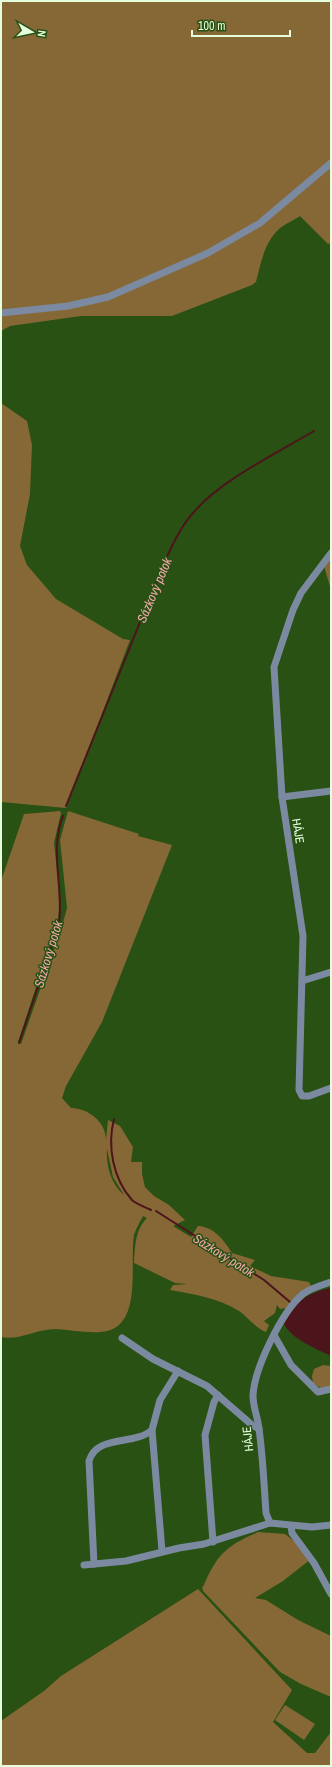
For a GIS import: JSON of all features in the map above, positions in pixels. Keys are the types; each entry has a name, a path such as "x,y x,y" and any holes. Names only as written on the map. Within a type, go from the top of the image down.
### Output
{"street":[{"path":"1,313 68,306 108,297 208,253 260,223 331,163"},
{"name":"HÁJE","path":"331,553 302,593 293,610 274,667 282,797 303,936 299,1090 302,1096 309,1096 331,1088"},
{"path":"282,797 331,790"},
{"path":"302,981 331,972"},
{"name":"HÁJE","path":"270,1523 266,1513 259,1429 253,1397 255,1383 274,1334 292,1306 303,1294 331,1282"},
{"path":"274,1334 291,1365 312,1388 318,1392 331,1389"},
{"path":"122,1338 153,1359 207,1386 252,1425 259,1429"},
{"path":"162,1551 152,1430 160,1400 178,1371"},
{"path":"213,1542 205,1435 214,1402 218,1395"},
{"path":"94,1564 90,1456 101,1446 145,1435 152,1430"},
{"path":"84,1565 126,1561 162,1551 213,1542 270,1523 291,1526 331,1525"},
{"path":"291,1526 292,1533 314,1563 331,1594"}],"shaded area":[{"path":"1,1 331,1 331,243 328,244 300,216 279,229 266,247 256,282 252,285 172,316 81,316 10,326 1,331"},
{"path":"1,403 27,421 32,445 30,494 20,546 27,565 56,599 123,639 130,640 66,808 1,802"},
{"path":"331,548 331,590 324,566"},
{"path":"60,811 61,813 54,843 60,898 58,920 18,1042 21,1044 61,930 67,908 60,840 68,811 139,834 138,836 172,845 102,1022 66,1086 62,1098 71,1108 84,1110 95,1117 103,1127 106,1140 108,1120 120,1126 133,1147 131,1162 142,1162 142,1174 145,1187 154,1196 169,1205 185,1220 173,1226 191,1237 198,1226 209,1229 226,1243 232,1253 255,1260 250,1266 271,1276 309,1282 311,1286 299,1293 286,1308 280,1309 277,1305 275,1313 264,1321 269,1325 266,1332 239,1311 223,1303 197,1295 170,1290 173,1285 188,1284 175,1283 134,1263 135,1245 138,1233 147,1218 143,1216 134,1235 132,1293 129,1308 124,1320 115,1328 101,1332 55,1329 8,1338 1,1337 1,881 24,814","holes":["107,1149 113,1177 124,1195 119,1191 110,1174 107,1162"]},
{"path":"331,1288 331,1356 311,1347 293,1335 284,1324 292,1310 302,1300 322,1290"},
{"path":"323,1365 331,1366 331,1388 322,1389 313,1383 312,1376 314,1369"},
{"path":"258,1532 285,1534 298,1544 311,1559 283,1581 255,1598 266,1600 298,1620 331,1636 331,1697 301,1684 280,1672 203,1591 202,1586 203,1587 213,1566 224,1552 238,1542"},
{"path":"198,1589 292,1690 273,1722 307,1753 315,1753 331,1732 331,1766 1,1766 1,1721 44,1691 61,1676"},
{"path":"285,1705 315,1724 304,1740 275,1720"}],"waterway":[{"name":"Sázkový potok","path":"66,806 163,565 185,524 205,500 234,478 314,431"},
{"name":"Sázkový potok","path":"19,1043 59,924 60,897 57,842 63,816"},
{"name":"Sázkový potok","path":"114,1119 111,1140 113,1162 120,1182 125,1192 132,1200 151,1210"},
{"name":"Sázkový potok","path":"156,1211 264,1280 290,1302"}]}
